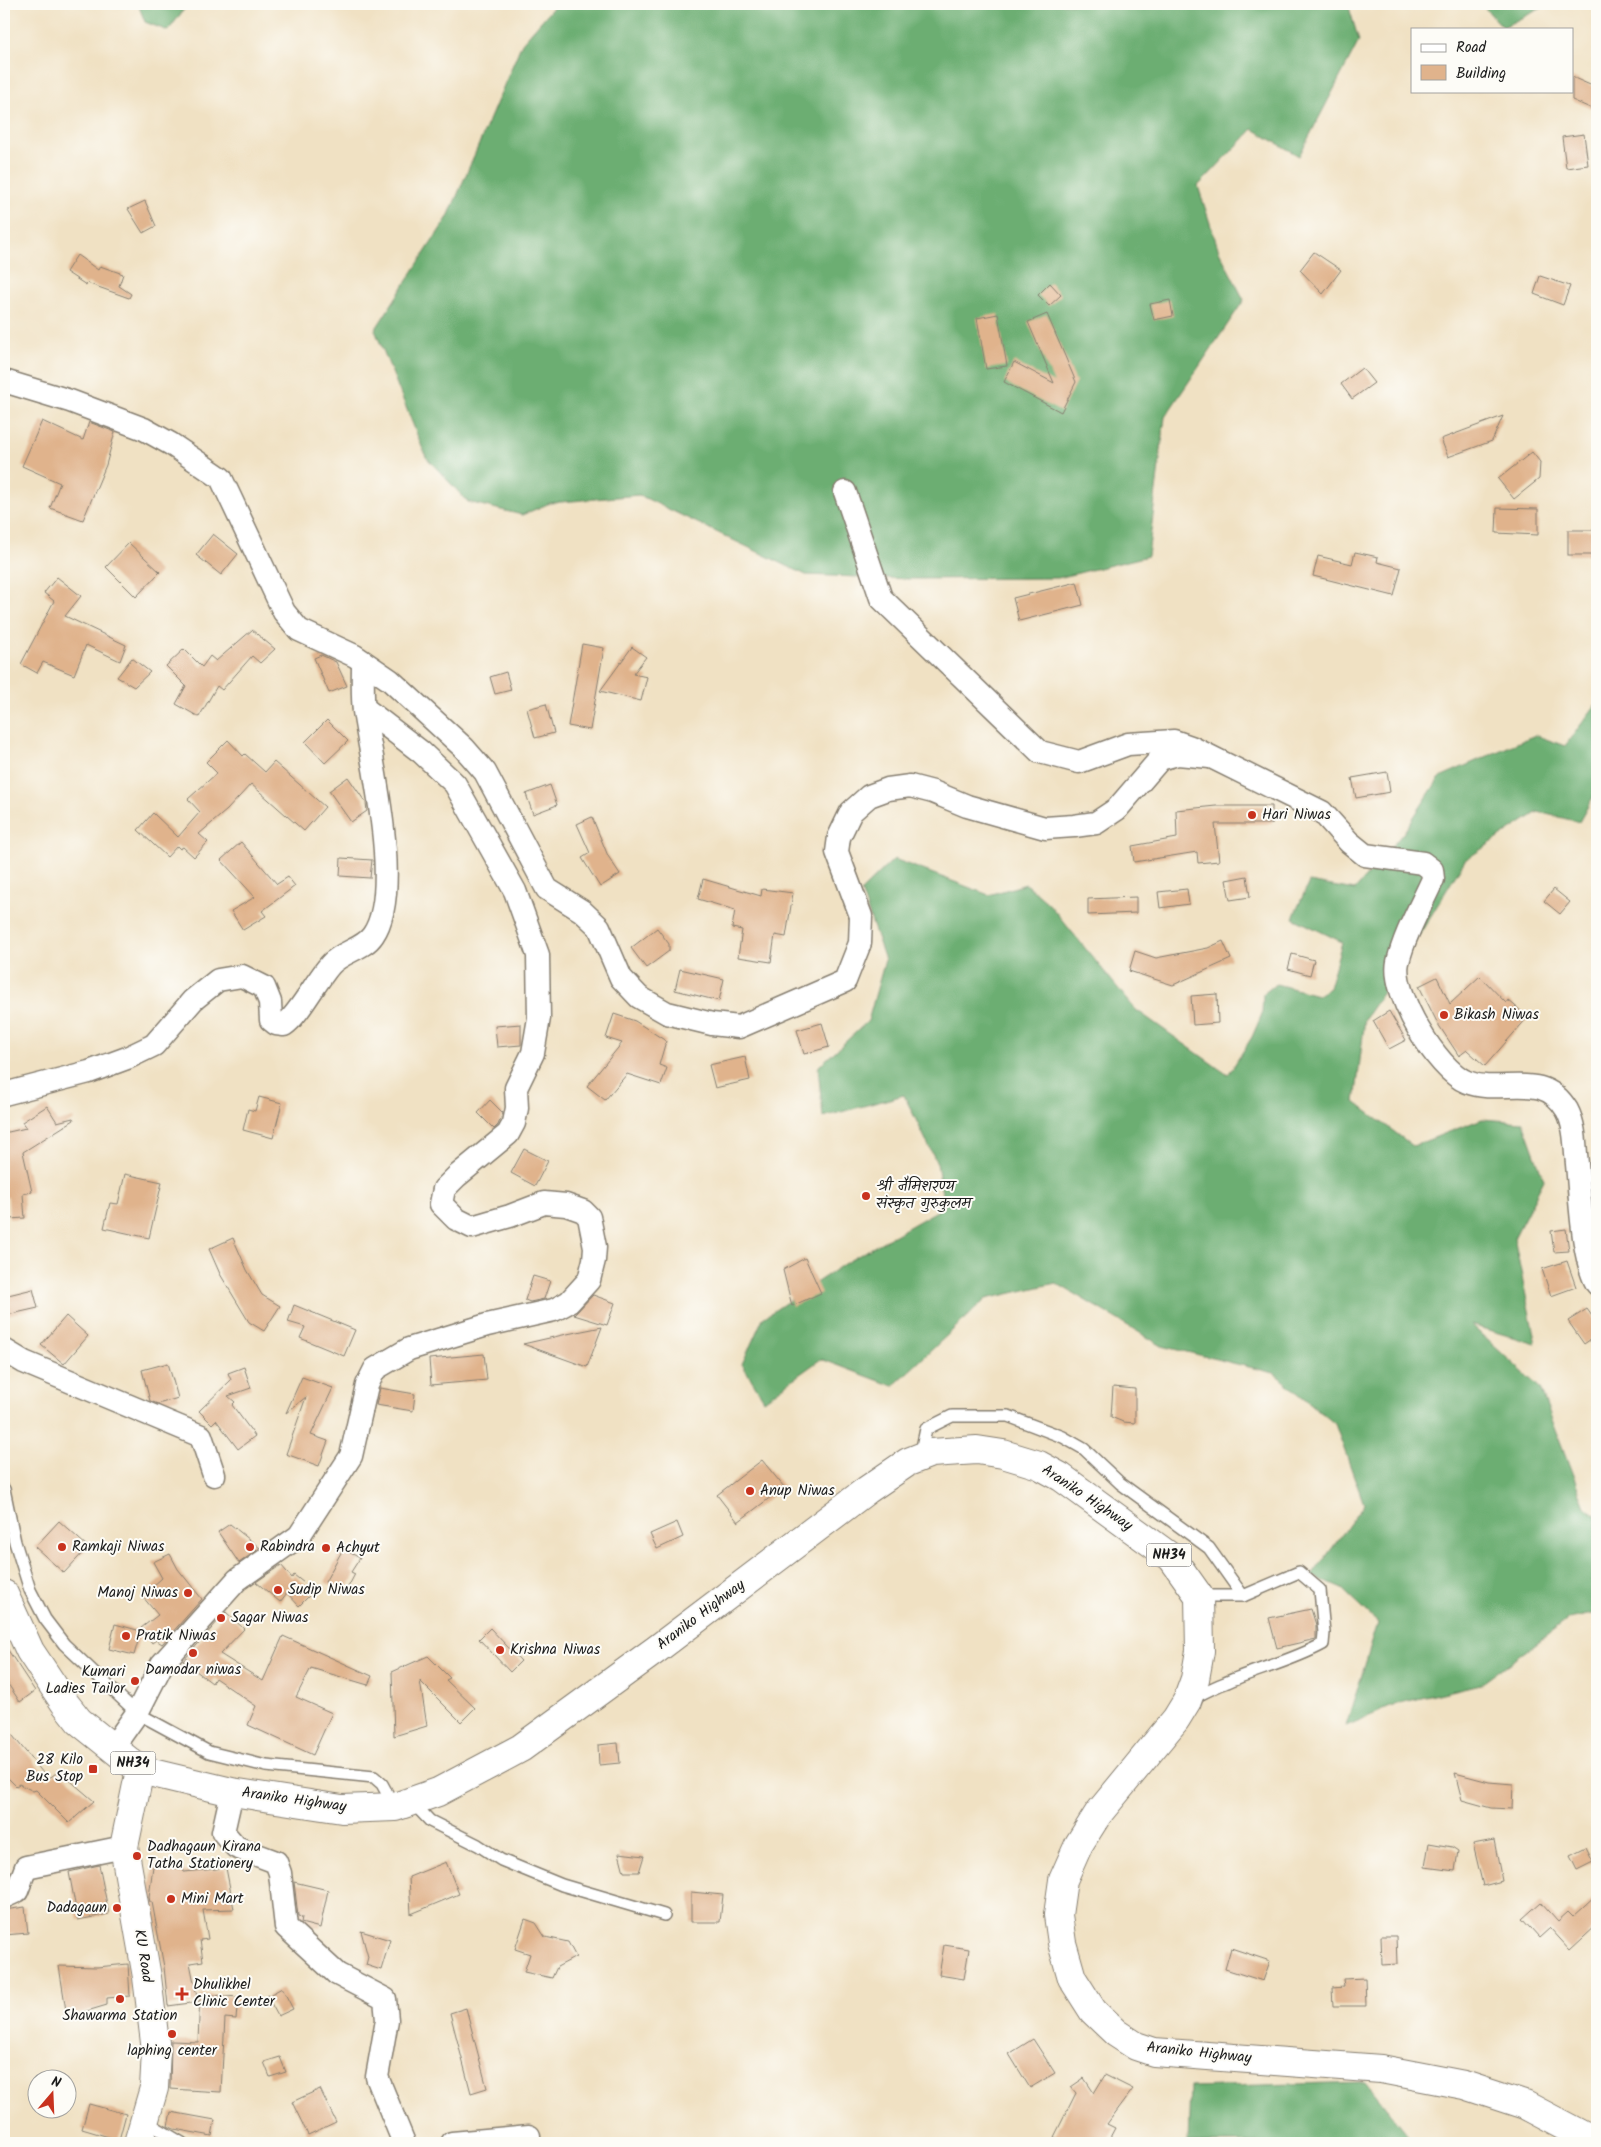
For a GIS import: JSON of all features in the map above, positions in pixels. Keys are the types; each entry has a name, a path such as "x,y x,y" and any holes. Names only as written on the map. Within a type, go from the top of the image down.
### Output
{"main road":[{"name":"Araniko Highway","path":"4,1594 30,1651 64,1702 79,1721 140,1770 232,1792 342,1809 403,1805 438,1792 521,1748 867,1490 908,1462 931,1453 977,1450 1004,1454 1039,1465 1061,1477 1172,1558 1199,1596 1200,1651 1195,1680 1187,1700 1176,1718 1098,1814 1079,1844 1063,1880 1058,1915 1062,1943 1072,1978 1093,2011 1116,2033 1136,2046 1154,2052 1381,2068 1464,2085 1498,2095 1525,2106 1565,2136 1597,2143"},
{"name":"KU Road","path":"140,1770 124,1847 146,1977 156,2051 154,2088 142,2132"}],"street":[{"path":"4,381 70,401 144,429 171,444 221,478 284,612 299,630 363,662 390,680 464,748 485,772 547,889 582,911 599,927 621,978 639,997 667,1013 712,1024 739,1027 845,982 860,943 861,916 838,852 838,837 851,812 869,796 910,786 933,792 967,806 1046,828 1074,826 1096,823 1117,809 1160,759 1178,754 1210,757"},
{"path":"845,492 881,598 1040,752 1079,762 1128,744 1174,741 1191,746 1322,812 1349,842 1366,855 1423,863 1432,870 1434,879 1408,933 1398,963 1397,978 1400,990 1429,1045 1443,1064 1466,1082 1491,1086 1527,1085 1540,1087 1558,1099 1568,1112 1574,1138 1587,1259 1597,1284"},
{"path":"4,1094 89,1072 127,1058 154,1045 194,1000 218,980 242,976 264,987 270,1002 271,1020 276,1024 284,1025 293,1019 310,990 331,963 345,953 364,945 373,935 384,908 386,851 364,708 363,662"},
{"path":"113,1747 137,1713 162,1664 237,1580 299,1536 351,1456 367,1385 375,1369 409,1349 487,1325 554,1310 569,1302 589,1280 594,1260 595,1247 589,1217 583,1211 566,1204 544,1203 510,1216 472,1227 456,1219 441,1204 444,1189 508,1134 514,1123 517,1108 516,1088 533,1052 538,1018 538,955 515,891 454,784 421,752 364,708"},
{"path":"4,1350 24,1362 201,1436 214,1475"},
{"path":"232,1792 223,1832 236,1847 276,1862 280,1873 286,1927 337,1974 385,1999 387,2020 377,2078 404,2143"},
{"path":"4,1897 17,1891 26,1867 124,1847"},
{"path":"452,2143 529,2136"}],"lane":[{"path":"920,1458 920,1449 926,1429 952,1416 1008,1416 1063,1437 1084,1449 1120,1483 1209,1548 1244,1596"},
{"path":"4,1489 15,1542 30,1590 45,1619 64,1644 137,1713 208,1752 266,1766 374,1777 403,1805 430,1821 478,1844 501,1860 562,1885 664,1915"},
{"path":"1187,1700 1225,1682 1266,1669 1323,1644 1324,1633 1320,1590 1300,1572 1244,1596 1199,1596"},
{"path":"142,2132 182,2143"}],"green space":[{"path":"138,4 188,4 168,31 145,22"},
{"path":"556,4 1348,4 1359,41 1299,156 1253,129 1198,186 1219,251 1244,300 1165,417 1148,556 1058,578 910,579 806,575 639,495 550,503 522,515 468,502 426,457 375,330 448,217 522,43"},
{"path":"1481,4 1550,4 1503,27"},
{"path":"1597,703 1597,790 1579,822 1538,812 1465,860 1393,978 1365,1018 1355,1102 1413,1146 1482,1119 1523,1122 1544,1180 1514,1238 1536,1344 1471,1325 1540,1388 1585,1507 1597,1516 1597,1613 1569,1619 1481,1684 1400,1703 1346,1726 1378,1623 1342,1589 1312,1576 1364,1504 1335,1424 1274,1373 1162,1346 1056,1283 986,1299 893,1386 821,1359 764,1400 742,1364 763,1318 847,1262 944,1207 937,1163 904,1095 823,1117 818,1067 868,1021 885,960 861,891 894,859 989,895 1026,884 1049,904 1135,1009 1228,1075 1252,1037 1262,1014 1263,994 1276,984 1318,995 1329,988 1342,942 1293,918 1309,882 1355,890 1404,832 1440,777 1535,735 1565,746"},
{"path":"1365,2082 1414,2143 1188,2143 1190,2087"}],"building":[{"path":"1574,78 1597,88 1597,111 1572,100"},
{"path":"1584,134 1588,165 1566,168 1562,137"},
{"path":"145,201 156,226 143,233 128,209"},
{"path":"1314,252 1341,270 1323,294 1300,270"},
{"path":"77,255 98,270 100,266 123,274 119,286 131,294 129,298 87,283 86,285 66,272"},
{"path":"1540,276 1570,286 1563,305 1534,294"},
{"path":"1050,283 1061,295 1049,306 1038,295"},
{"path":"1170,300 1173,316 1154,320 1150,304"},
{"path":"998,314 1007,366 986,369 977,318"},
{"path":"1047,314 1076,382 1061,412 1004,382 1014,362 1054,383 1028,322"},
{"path":"1362,368 1374,383 1352,399 1341,384"},
{"path":"1503,416 1492,441 1448,457 1441,439"},
{"path":"42,421 83,440 89,422 115,432 106,465 83,520 50,508 60,483 22,466"},
{"path":"1532,452 1540,462 1539,479 1514,499 1498,479"},
{"path":"1497,508 1538,509 1538,535 1496,533"},
{"path":"1568,530 1597,530 1597,555 1568,555"},
{"path":"213,534 238,554 221,575 196,555"},
{"path":"129,543 160,572 136,597 106,567"},
{"path":"1355,552 1378,557 1377,562 1401,568 1394,596 1313,576 1318,556 1352,564"},
{"path":"57,577 81,596 65,616 126,645 120,661 86,645 74,675 43,662 37,673 21,664 54,601 44,593"},
{"path":"1077,582 1083,605 1019,621 1013,598"},
{"path":"252,630 275,649 260,663 252,656 222,690 217,686 199,717 176,704 186,686 166,666 184,649 202,667 210,656 216,661"},
{"path":"582,644 604,648 590,730 568,726"},
{"path":"632,647 646,657 633,674 647,677 641,701 600,691"},
{"path":"321,655 336,662 347,686 329,693 314,658"},
{"path":"132,658 150,672 134,687 117,677"},
{"path":"506,672 511,690 495,694 490,677"},
{"path":"546,704 554,733 535,738 527,709"},
{"path":"327,720 348,741 325,763 305,742"},
{"path":"228,740 243,756 245,754 265,772 274,762 325,807 304,831 251,784 227,810 199,834 208,842 194,857 183,847 180,849 177,846 167,857 138,830 153,813 178,837 200,812 188,799 217,773 206,762"},
{"path":"1387,772 1390,792 1356,798 1352,778"},
{"path":"348,777 366,803 367,811 351,822 329,791"},
{"path":"550,785 557,805 533,814 526,794"},
{"path":"1216,806 1272,806 1272,824 1215,824 1219,861 1198,863 1197,852 1134,862 1132,846 1177,838 1176,810"},
{"path":"592,817 608,856 620,874 600,887 582,858 590,853 577,824"},
{"path":"241,842 277,884 288,877 295,886 262,911 266,916 243,930 231,911 255,897 221,860"},
{"path":"341,858 372,860 370,878 340,876"},
{"path":"1247,876 1250,897 1230,900 1226,880"},
{"path":"703,879 761,896 762,889 793,893 786,937 775,935 771,962 738,957 742,930 732,928 735,910 698,899"},
{"path":"1187,889 1189,904 1160,908 1158,892"},
{"path":"1554,889 1570,902 1560,914 1544,901"},
{"path":"1136,897 1136,913 1088,915 1088,899"},
{"path":"657,928 669,944 669,951 646,968 631,948"},
{"path":"1223,941 1231,959 1173,985 1129,971 1135,951 1156,958 1208,948"},
{"path":"1292,954 1314,960 1310,975 1288,969"},
{"path":"680,969 724,979 719,1001 675,990"},
{"path":"1480,976 1506,1003 1508,1000 1528,1017 1485,1066 1467,1050 1459,1056 1438,1024 1419,986 1437,977 1450,1004"},
{"path":"1217,994 1218,1023 1193,1025 1191,996"},
{"path":"1389,1011 1406,1040 1389,1049 1373,1021"},
{"path":"614,1014 635,1021 666,1041 659,1065 667,1068 661,1085 627,1074 605,1100 587,1086 622,1043 606,1038"},
{"path":"822,1023 829,1047 804,1054 797,1030"},
{"path":"521,1024 521,1045 497,1047 495,1026"},
{"path":"745,1057 750,1080 715,1088 709,1065"},
{"path":"259,1097 282,1103 273,1138 243,1130 248,1109 255,1111"},
{"path":"490,1100 503,1113 498,1125 494,1129 478,1113"},
{"path":"47,1106 57,1122 73,1118 74,1120 23,1152 32,1192 23,1194 25,1218 9,1219 8,1197 4,1198 4,1133 26,1128 22,1122"},
{"path":"524,1149 548,1161 535,1186 511,1173"},
{"path":"125,1174 162,1182 149,1238 104,1228 110,1203 118,1204"},
{"path":"1566,1229 1569,1251 1554,1252 1551,1231"},
{"path":"233,1238 247,1270 262,1295 280,1306 264,1331 249,1322 220,1274 209,1249"},
{"path":"805,1258 821,1293 792,1306 783,1270"},
{"path":"1567,1261 1576,1287 1551,1296 1542,1269"},
{"path":"533,1276 550,1281 544,1299 530,1302 525,1300"},
{"path":"33,1289 38,1308 7,1315 4,1296"},
{"path":"593,1295 615,1303 607,1325 574,1315"},
{"path":"294,1305 355,1330 344,1356 300,1338 305,1327 288,1322"},
{"path":"1587,1309 1597,1323 1597,1335 1584,1344 1568,1321"},
{"path":"66,1316 88,1336 64,1364 41,1345"},
{"path":"602,1327 587,1367 523,1344 567,1334"},
{"path":"484,1354 487,1380 431,1385 429,1359"},
{"path":"168,1363 178,1398 158,1404 150,1401 142,1370"},
{"path":"244,1367 251,1388 228,1396 235,1402 232,1405 255,1436 238,1449 216,1420 212,1424 199,1411 231,1380 228,1373"},
{"path":"302,1377 333,1388 311,1435 328,1441 319,1466 286,1454 306,1397 286,1413"},
{"path":"1113,1387 1135,1389 1135,1423 1123,1422 1111,1417"},
{"path":"380,1388 415,1394 413,1411 376,1405"},
{"name":"Anup Niwas","path":"762,1460 784,1487 738,1522 717,1495"},
{"name":"Ramkaji Niwas","path":"59,1521 88,1547 64,1573 35,1547"},
{"path":"677,1522 683,1537 657,1549 650,1534"},
{"path":"230,1524 260,1548 239,1563 218,1532"},
{"path":"343,1549 360,1558 351,1572 355,1574 345,1593 325,1582"},
{"path":"170,1554 178,1569 202,1599 162,1644 156,1640 152,1643 141,1628 158,1615 142,1596 162,1578 153,1562"},
{"name":"Sudip Niwas","path":"281,1565 292,1578 294,1575 314,1591 299,1606 287,1593 280,1602 256,1582"},
{"path":"1311,1609 1316,1625 1316,1639 1277,1648 1269,1618"},
{"path":"226,1612 244,1629 220,1654 263,1681 283,1636 372,1676 368,1685 311,1668 296,1697 332,1713 313,1755 248,1725 256,1706 215,1678 212,1683 183,1661"},
{"name":"Pratik Niwas","path":"115,1624 141,1631 134,1655 109,1649"},
{"name":"Krishna Niwas","path":"490,1628 521,1661 510,1672 479,1639"},
{"path":"4,1644 35,1691 20,1702 4,1678"},
{"path":"428,1656 450,1678 446,1680 475,1708 461,1722 420,1681 427,1726 394,1736 392,1672"},
{"path":"4,1725 48,1779 59,1771 64,1778 66,1777 94,1801 69,1823 36,1790 33,1791 19,1784 16,1786 4,1774"},
{"path":"618,1743 620,1763 599,1765 598,1745"},
{"path":"1455,1773 1489,1782 1513,1784 1512,1809 1491,1808 1462,1800"},
{"path":"1494,1840 1502,1881 1483,1886 1473,1844"},
{"path":"1429,1843 1452,1847 1458,1851 1455,1871 1425,1867"},
{"path":"1586,1848 1593,1862 1577,1870 1570,1856"},
{"path":"619,1853 644,1856 639,1872 624,1872"},
{"path":"446,1862 459,1894 411,1914 409,1877"},
{"path":"99,1865 109,1914 78,1920 69,1872"},
{"path":"153,1866 183,1869 184,1872 226,1868 234,1909 203,1910 208,1939 200,1940 203,1961 190,1963 198,2002 168,2006 164,1967 152,1902 150,1902 149,1897"},
{"path":"294,1882 328,1890 320,1928 301,1923 302,1917 298,1916"},
{"path":"691,1892 723,1895 720,1922 691,1922"},
{"path":"1597,1895 1597,1925 1570,1950 1550,1928 1539,1938 1522,1919 1541,1902 1558,1921 1568,1912 1573,1917"},
{"path":"25,1907 28,1933 4,1935 4,1910"},
{"path":"525,1919 536,1923 545,1937 568,1942 576,1957 557,1967 552,1978 524,1972 530,1954 515,1949"},
{"path":"361,1931 390,1940 381,1970 366,1965 368,1957"},
{"path":"1381,1936 1396,1936 1397,1964 1382,1965"},
{"path":"944,1945 969,1949 964,1979 939,1975"},
{"path":"1231,1948 1270,1961 1263,1981 1225,1969"},
{"path":"128,1964 130,1996 107,1998 107,2005 67,2017 59,1966 97,1967"},
{"path":"1365,1978 1366,2006 1333,2006 1332,1988 1344,1987 1343,1979"},
{"path":"282,1988 293,2009 278,2016 267,1996"},
{"path":"200,1994 238,1997 236,2019 225,2018 221,2092 170,2089 171,2041 198,2042"},
{"path":"466,2008 487,2088 471,2093 450,2013"},
{"path":"1033,2039 1055,2073 1030,2088 1009,2054"},
{"path":"280,2057 286,2072 270,2077 264,2062"},
{"path":"1105,2075 1133,2089 1107,2124 1115,2128 1107,2143 1066,2143 1054,2137 1076,2093 1071,2087 1084,2078 1094,2093"},
{"path":"320,2089 336,2122 308,2135 292,2102"},
{"path":"89,2104 126,2114 119,2140 82,2129"},
{"path":"171,2112 215,2120 212,2136 174,2129 168,2126"}],"place":[{"name":"Hari Niwas","path":"1252,815"},
{"name":"Bikash Niwas","path":"1444,1015"},
{"name":"श्री नैमिशरण्य संस्कृत गुरुकुलम","path":"866,1196"},
{"name":"Anup Niwas","path":"750,1491"},
{"name":"Ramkaji Niwas","path":"62,1547"},
{"name":"Rabindra","path":"250,1547"},
{"name":"Achyut","path":"326,1548"},
{"name":"Sudip Niwas","path":"278,1590"},
{"name":"Manoj Niwas","path":"188,1593"},
{"name":"Sagar Niwas","path":"221,1618"},
{"name":"Pratik Niwas","path":"126,1636"},
{"name":"Krishna Niwas","path":"500,1650"},
{"name":"Damodar niwas","path":"193,1653"},
{"name":"Kumari Ladies Tailor","path":"135,1681"},
{"name":"28 Kilo Bus Stop","path":"93,1769"},
{"name":"Dadhagaun Kirana Tatha Stationery","path":"137,1856"},
{"name":"Mini Mart","path":"171,1899"},
{"name":"Dadagaun","path":"117,1908"},
{"name":"Dhulikhel Clinic Center","path":"182,1994"},
{"name":"Shawarma Station","path":"120,1999"},
{"name":"laphing center","path":"172,2034"}]}
